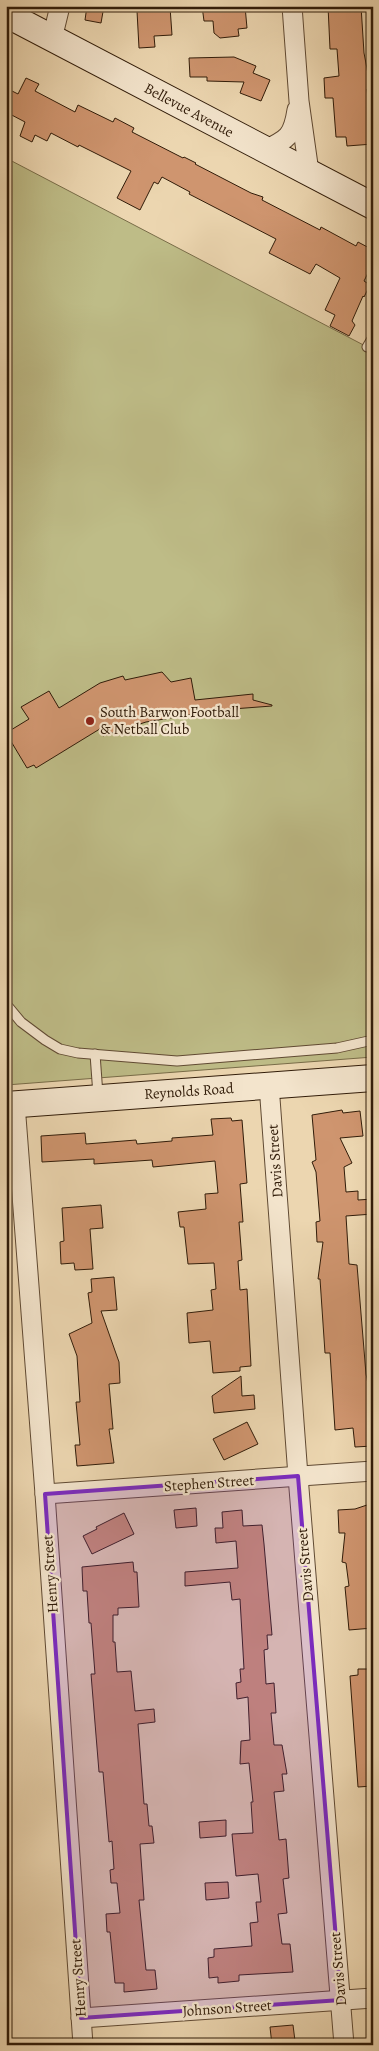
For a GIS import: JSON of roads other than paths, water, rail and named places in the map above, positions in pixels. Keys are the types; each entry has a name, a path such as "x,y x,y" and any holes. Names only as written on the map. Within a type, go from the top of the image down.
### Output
{"street":[{"path":"52,39 60,6"},
{"path":"292,6 299,101 309,172"},
{"name":"Bellevue Avenue","path":"6,14 373,206"},
{"path":"265,150 284,141 295,126 299,101"},
{"name":"Reynolds Road","path":"10,1105 373,1078"},
{"name":"Davis Street","path":"270,1085 298,1476 344,2045"},
{"name":"Henry Street","path":"10,1105 45,1494 83,2045"},
{"name":"Stephen Street","path":"45,1494 373,1471"},
{"name":"Johnson Street","path":"81,2018 373,1998"}],"lane":[{"path":"367,347 373,336"},
{"path":"6,1004 21,1022 60,1049 78,1053 177,1061 337,1048 373,1040"},
{"path":"95,1054 98,1098"}],"place":[{"name":"South Barwon Football & Netball Club","path":"90,721"}]}
